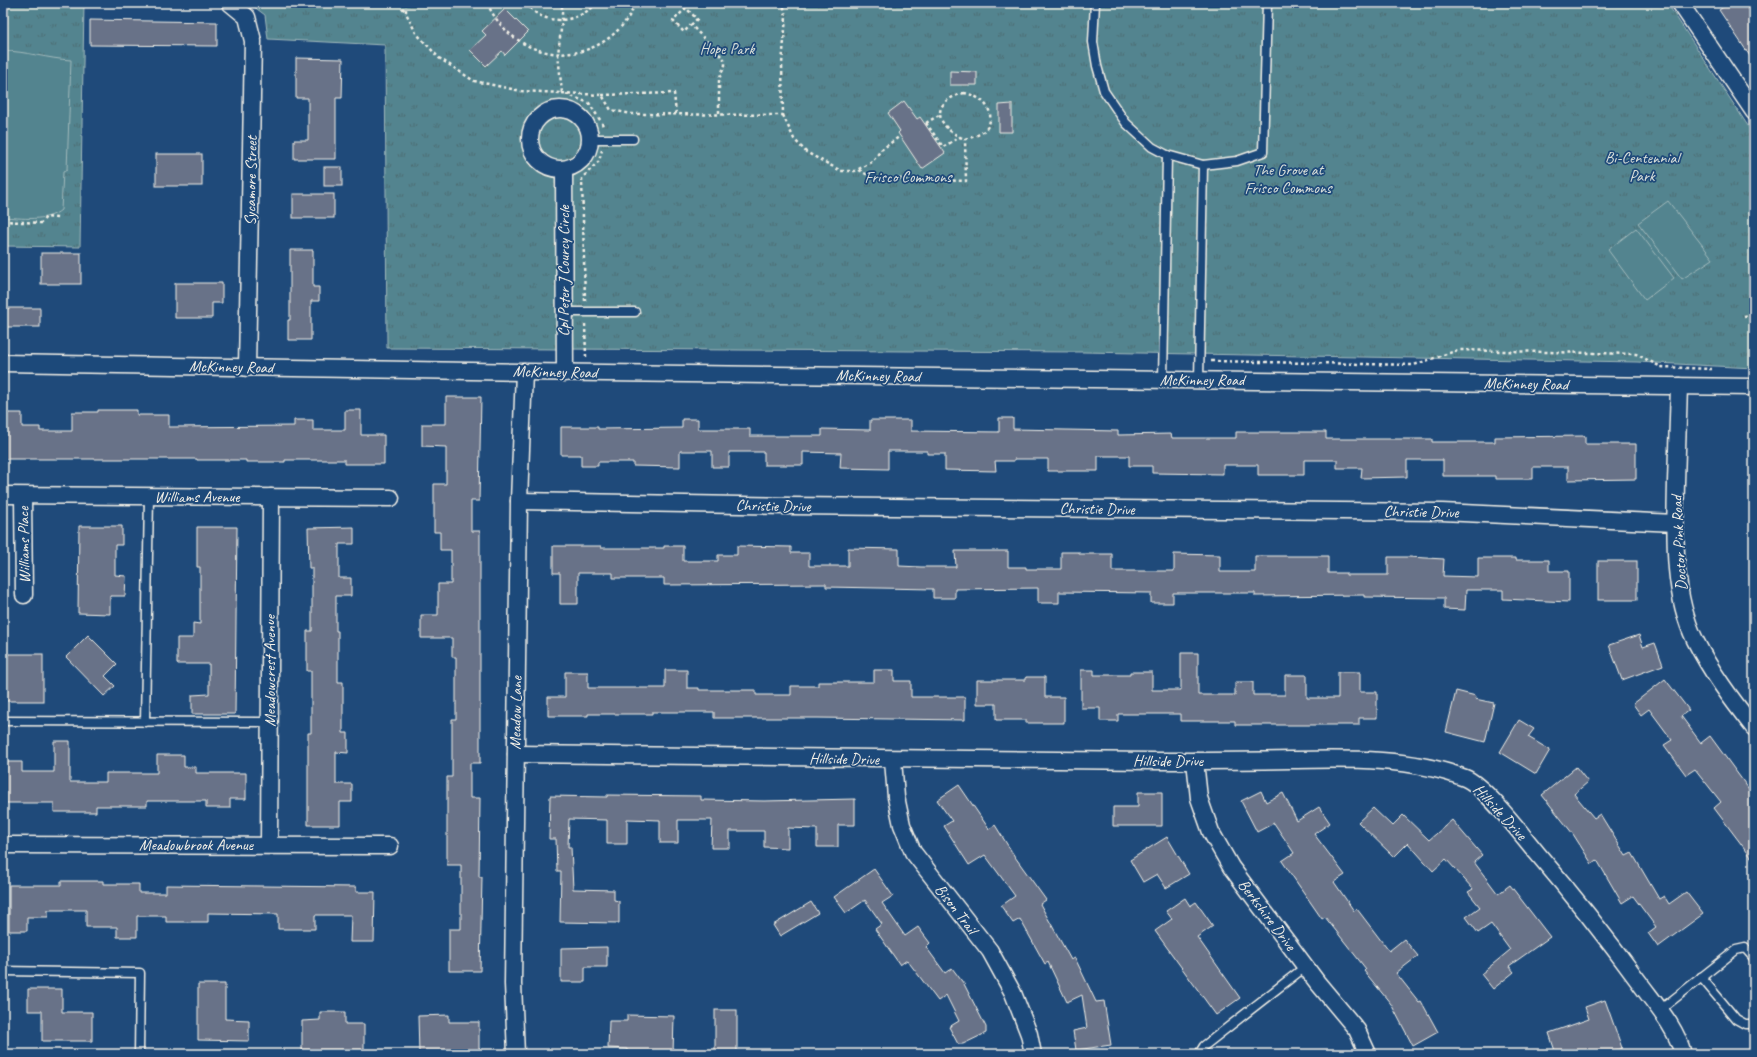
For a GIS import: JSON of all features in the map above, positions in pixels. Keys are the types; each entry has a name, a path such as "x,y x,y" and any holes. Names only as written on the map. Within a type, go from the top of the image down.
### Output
{"street":[{"name":"Sycamore Street","path":"230,3 247,17 253,41 247,368"},
{"path":"1680,3 1754,112"},
{"path":"559,109 574,112 585,123 588,130 598,139 578,163 564,169 556,169 542,164 532,152 529,137 534,123 539,117 545,113 559,109"},
{"name":"Cpl Peter J Courcy Circle","path":"564,169 565,372"},
{"name":"McKinney Road","path":"3,363 524,372 1754,387"},
{"name":"Meadow Lane","path":"516,1054 513,984 519,501 524,372"},
{"name":"Doctor Pink Road","path":"1679,386 1675,522 1677,564 1683,605 1694,639 1717,679 1754,728"},
{"name":"Williams Avenue","path":"3,495 391,498"},
{"name":"Williams Place","path":"23,496 24,594"},
{"name":"Meadowcrest Avenue","path":"269,845 271,497"},
{"name":"Christie Drive","path":"519,501 807,506 1442,512 1675,522"},
{"name":"Hillside Drive","path":"516,754 893,760 1195,761 1347,759 1396,763 1426,768 1469,780 1489,798 1511,822 1593,919 1660,1010 1680,1043 1683,1054"},
{"name":"Bison Trail","path":"893,760 896,797 902,825 913,852 990,951 1013,993 1029,1034 1033,1054"},
{"name":"Berkshire Drive","path":"1195,761 1199,798 1211,832 1231,867 1305,967 1357,1030 1368,1054"},
{"name":"Meadowbrook Avenue","path":"3,844 390,846"}],"lane":[{"path":"1095,3 1093,42 1096,66 1104,91 1126,123 1152,146 1167,155 1203,165 1238,161 1263,152 1267,3"},
{"path":"598,139 633,139"},
{"path":"1163,380 1167,155"},
{"path":"1199,380 1198,360 1203,165"},
{"path":"565,312 635,312"},
{"path":"145,722 149,496"},
{"path":"3,721 270,722"},
{"path":"1660,1010 1736,950 1745,948 1754,958"},
{"path":"1199,1054 1204,1046 1305,967"},
{"path":"3,971 140,973 140,1054"},
{"path":"1701,977 1736,1020 1745,1024 1754,1024"}],"path":[{"path":"399,3 416,33 439,58 474,81 521,91 602,95 674,93 676,114"},
{"path":"406,3 406,13"},
{"path":"487,3 493,16 517,41 543,52 558,54 586,50 600,45 629,18 636,3"},
{"path":"526,3 530,8 544,17 562,21 578,17 590,11 597,3"},
{"path":"562,3 562,21 558,54 562,93"},
{"path":"783,3 786,17 782,64 783,115 794,140 806,152 841,171 855,171 872,162 881,150 900,136"},
{"path":"686,8 697,19 691,25 684,32 673,21 686,8"},
{"path":"691,25 725,60 725,64 719,79 719,114"},
{"path":"562,93 589,103 602,123 598,139 600,161 582,178 586,357"},
{"path":"964,93 974,95 982,100 990,114 989,124 977,136 965,139 945,127 939,115 939,109 949,98 964,93"},
{"path":"602,95 611,110 632,114 783,115"},
{"path":"939,115 925,123 943,147 960,137"},
{"path":"858,170 873,178 966,181 965,139"},
{"path":"3,221 41,223 46,217 58,218"},
{"path":"1744,316 1754,314"},
{"path":"1198,360 1414,365 1458,350 1636,354 1662,367 1679,367"}],"green space":[{"path":"3,3 84,3 80,247 3,246"},
{"path":"249,3 1667,3 1754,135 1754,368 1637,362 1083,352 387,348 385,45 268,39 265,15"},
{"path":"3,51 20,52 71,60 67,170 63,172 61,210 49,216 41,218 3,217"},
{"path":"1668,201 1713,259 1682,279 1638,223"},
{"path":"1636,228 1674,278 1645,300 1608,250"}],"building":[{"path":"1729,3 1745,3 1754,17 1754,62 1719,10"},
{"path":"505,9 528,32 505,55 502,51 486,66 470,50 486,35 482,31"},
{"path":"90,20 217,22 217,46 90,45"},
{"path":"296,58 343,59 342,98 336,98 336,159 294,159 294,140 308,140 308,98 296,98"},
{"path":"950,71 977,72 977,85 950,85"},
{"path":"904,101 917,119 920,117 945,153 922,169 898,133 900,131 888,113"},
{"path":"1012,104 1012,132 999,132 999,105"},
{"path":"156,154 202,154 202,186 156,186"},
{"path":"324,167 342,167 342,186 324,186"},
{"path":"293,194 334,194 334,218 293,218"},
{"path":"290,250 313,250 313,287 319,287 319,301 311,301 311,340 288,340 288,320 290,320"},
{"path":"41,253 81,253 81,284 41,284"},
{"path":"175,283 222,283 222,303 212,303 212,318 175,318"},
{"path":"4,308 40,308 40,327 4,327"},
{"path":"446,397 481,397 479,501 471,501 471,531 480,531 480,763 470,763 470,798 480,798 479,877 482,877 480,971 449,971 449,929 461,929 461,865 447,865 447,777 452,777 452,719 456,719 456,657 452,657 452,638 421,638 421,615 438,615 438,584 451,584 451,550 440,550 440,532 434,532 434,484 446,484 446,447 422,446 422,424 446,424"},
{"path":"98,410 137,410 137,415 169,415 169,427 294,426 294,420 313,420 313,430 345,430 345,410 361,410 361,435 384,435 384,464 345,464 345,460 285,460 285,462 246,462 246,460 197,459 3,459 3,413 22,413 22,427 40,427 40,431 72,431 72,412 98,412"},
{"path":"999,418 1013,418 1013,429 1118,431 1118,435 1171,434 1172,438 1236,438 1236,432 1326,432 1326,439 1432,439 1432,442 1495,442 1495,437 1585,436 1585,444 1636,444 1636,479 1568,480 1568,467 1533,467 1533,479 1495,479 1495,476 1443,476 1443,460 1407,460 1407,477 1361,478 1362,468 1337,468 1337,460 1304,460 1304,475 1258,475 1258,465 1223,465 1223,474 1152,473 1152,466 1129,466 1129,456 1098,456 1098,471 1048,471 1048,459 1014,459 1014,461 995,461 996,471 945,470 945,454 927,454 927,451 888,451 888,469 840,468 841,453 803,452 803,465 764,465 764,452 729,452 729,467 712,467 712,451 680,451 680,467 633,466 633,462 598,462 598,466 581,466 581,455 561,455 561,427 598,427 598,429 682,428 682,419 698,419 698,429 750,429 750,436 822,436 822,429 870,430 870,420 911,420 911,431 999,432"},
{"path":"79,526 122,526 122,545 115,545 115,575 126,576 125,596 110,596 110,614 78,613"},
{"path":"197,527 237,527 235,714 192,714 192,695 209,694 209,664 177,664 177,638 193,638 193,623 200,624 200,567 197,567"},
{"path":"354,527 354,544 339,544 339,578 351,578 351,596 336,596 338,682 343,682 343,733 348,733 348,753 336,752 336,784 352,784 352,802 340,802 340,825 308,825 308,733 311,733 311,671 307,671 307,631 312,631 312,568 309,568 308,528"},
{"path":"553,546 664,548 664,546 683,546 683,561 718,561 718,555 737,555 737,546 791,547 791,553 809,553 809,566 848,566 848,548 899,549 899,566 921,567 956,567 955,551 1008,551 1008,567 1026,567 1026,569 1061,569 1061,552 1079,552 1079,554 1112,554 1112,571 1174,571 1174,554 1220,555 1220,572 1255,572 1255,556 1328,556 1328,573 1346,573 1346,575 1388,575 1388,557 1409,557 1444,559 1443,576 1478,577 1478,558 1516,558 1516,560 1549,560 1549,571 1569,571 1569,602 1503,599 1503,590 1466,590 1465,610 1444,609 1444,598 1364,597 1364,595 1255,596 1255,593 1173,593 1173,603 1151,603 1151,593 1059,592 1059,603 1038,603 1038,588 955,589 955,598 933,598 933,589 826,587 826,584 664,585 664,578 613,578 613,573 578,573 578,604 560,604 560,573 553,573"},
{"path":"1598,561 1637,561 1637,600 1598,600"},
{"path":"88,635 117,664 105,676 115,686 104,696 66,657"},
{"path":"1639,635 1643,647 1655,643 1663,665 1622,680 1609,645"},
{"path":"1181,653 1198,653 1198,695 1235,695 1235,682 1253,682 1253,695 1285,695 1285,675 1307,675 1307,698 1338,698 1338,672 1360,672 1360,692 1377,692 1377,718 1359,718 1359,725 1235,725 1235,721 1181,721 1181,714 1118,714 1118,721 1100,721 1100,708 1081,708 1081,670 1094,670 1094,675 1130,675 1130,672 1152,672 1152,690 1181,690"},
{"path":"4,654 43,654 43,701 4,701"},
{"path":"665,670 687,670 687,688 699,688 699,690 756,690 756,695 791,695 791,686 818,686 818,682 874,682 874,670 894,670 894,681 911,681 911,697 965,697 965,720 714,718 714,712 652,712 652,714 588,714 588,716 548,716 548,697 565,697 565,672 588,672 588,688 665,688"},
{"path":"1026,677 1045,677 1045,697 1064,697 1064,723 1026,723 1026,720 996,720 996,704 977,704 977,680 1026,680"},
{"path":"1665,679 1689,710 1681,716 1701,743 1710,736 1754,796 1754,861 1714,808 1721,802 1695,769 1686,775 1664,745 1672,740 1649,709 1641,715 1633,704"},
{"path":"1456,691 1476,696 1475,699 1494,703 1485,742 1446,732"},
{"path":"1519,720 1534,729 1528,737 1550,750 1536,774 1500,752"},
{"path":"54,741 70,741 70,782 106,782 106,773 157,773 157,755 184,755 184,767 196,767 196,773 246,773 246,799 230,799 230,808 206,808 206,801 147,801 147,806 96,806 96,812 54,812 54,803 3,803 3,762 22,762 22,772 54,772"},
{"path":"1576,767 1588,782 1574,794 1594,818 1600,814 1626,856 1632,853 1659,899 1664,896 1669,904 1686,892 1703,914 1658,947 1648,933 1656,927 1633,896 1622,903 1597,860 1592,864 1573,834 1542,795"},
{"path":"959,785 989,829 995,825 1015,857 1046,900 1040,904 1071,960 1075,958 1096,1002 1104,1001 1111,1045 1076,1050 1073,1031 1087,1028 1082,995 1067,1002 1048,962 1045,964 1020,919 1013,923 1001,906 1015,896 985,855 969,865 944,826 952,821 937,800"},
{"path":"1261,791 1266,802 1283,793 1297,821 1319,807 1330,823 1314,834 1345,875 1334,882 1354,911 1357,909 1389,951 1404,939 1418,956 1396,973 1419,1002 1421,1001 1438,1032 1413,1046 1391,1004 1364,971 1366,969 1325,917 1322,919 1282,861 1294,853 1274,823 1257,832 1241,801"},
{"path":"1138,792 1162,792 1162,826 1113,826 1113,807 1138,807"},
{"path":"607,795 701,796 701,800 764,801 855,799 855,825 838,825 838,847 817,847 817,829 788,828 788,848 764,847 764,831 730,831 730,848 711,848 712,820 678,820 678,843 660,843 660,820 627,819 627,844 607,844 607,820 569,819 568,847 571,847 573,889 614,890 614,900 619,901 619,923 560,922 561,871 557,871 556,839 549,839 550,796 607,797"},
{"path":"1373,808 1392,826 1403,815 1429,840 1452,820 1482,855 1474,862 1498,894 1510,885 1550,937 1509,966 1514,972 1493,989 1481,974 1510,950 1491,924 1478,933 1466,917 1480,907 1468,892 1473,889 1446,859 1433,871 1408,843 1394,857 1358,822"},
{"path":"1167,837 1189,874 1166,888 1157,874 1143,882 1130,860"},
{"path":"874,869 893,896 882,903 905,936 918,927 930,943 926,947 945,973 952,968 964,984 986,1027 986,1033 963,1044 958,1044 949,1027 959,1021 946,995 938,1001 907,960 900,965 875,929 882,924 865,900 846,913 834,897"},
{"path":"61,881 103,881 103,884 139,884 139,893 166,893 166,885 356,887 356,892 375,892 374,942 350,942 351,915 315,915 315,929 278,929 278,914 208,913 208,922 166,922 166,916 137,916 137,937 117,937 117,927 86,927 86,910 48,910 48,917 27,917 27,931 9,931 9,885 61,885"},
{"path":"1185,898 1190,906 1196,902 1213,926 1197,937 1240,998 1216,1015 1155,931 1172,919 1166,911"},
{"path":"811,902 818,913 780,936 773,925"},
{"path":"607,947 607,967 585,967 585,982 561,982 561,948"},
{"path":"198,984 225,984 225,1019 249,1020 249,1041 198,1040"},
{"path":"28,989 62,989 62,1012 92,1012 92,1041 42,1041 42,1011 28,1011"},
{"path":"1605,1000 1622,1048 1605,1054 1556,1054 1549,1033 1589,1019 1585,1007"},
{"path":"715,1010 737,1010 737,1054 715,1054"},
{"path":"320,1012 345,1012 345,1024 364,1024 364,1050 302,1050 302,1021 320,1020"},
{"path":"449,1015 449,1022 479,1022 479,1054 419,1054 418,1016"},
{"path":"627,1015 674,1016 673,1054 627,1053 627,1049 608,1048 609,1021 627,1021"}],"park label":[{"name":"Hope Park","path":"727,49"},
{"name":"Bi-Centennial Park","path":"1642,167"},
{"name":"Frisco Commons","path":"908,177"},
{"name":"The Grove at Frisco Commons","path":"1288,179"}]}
